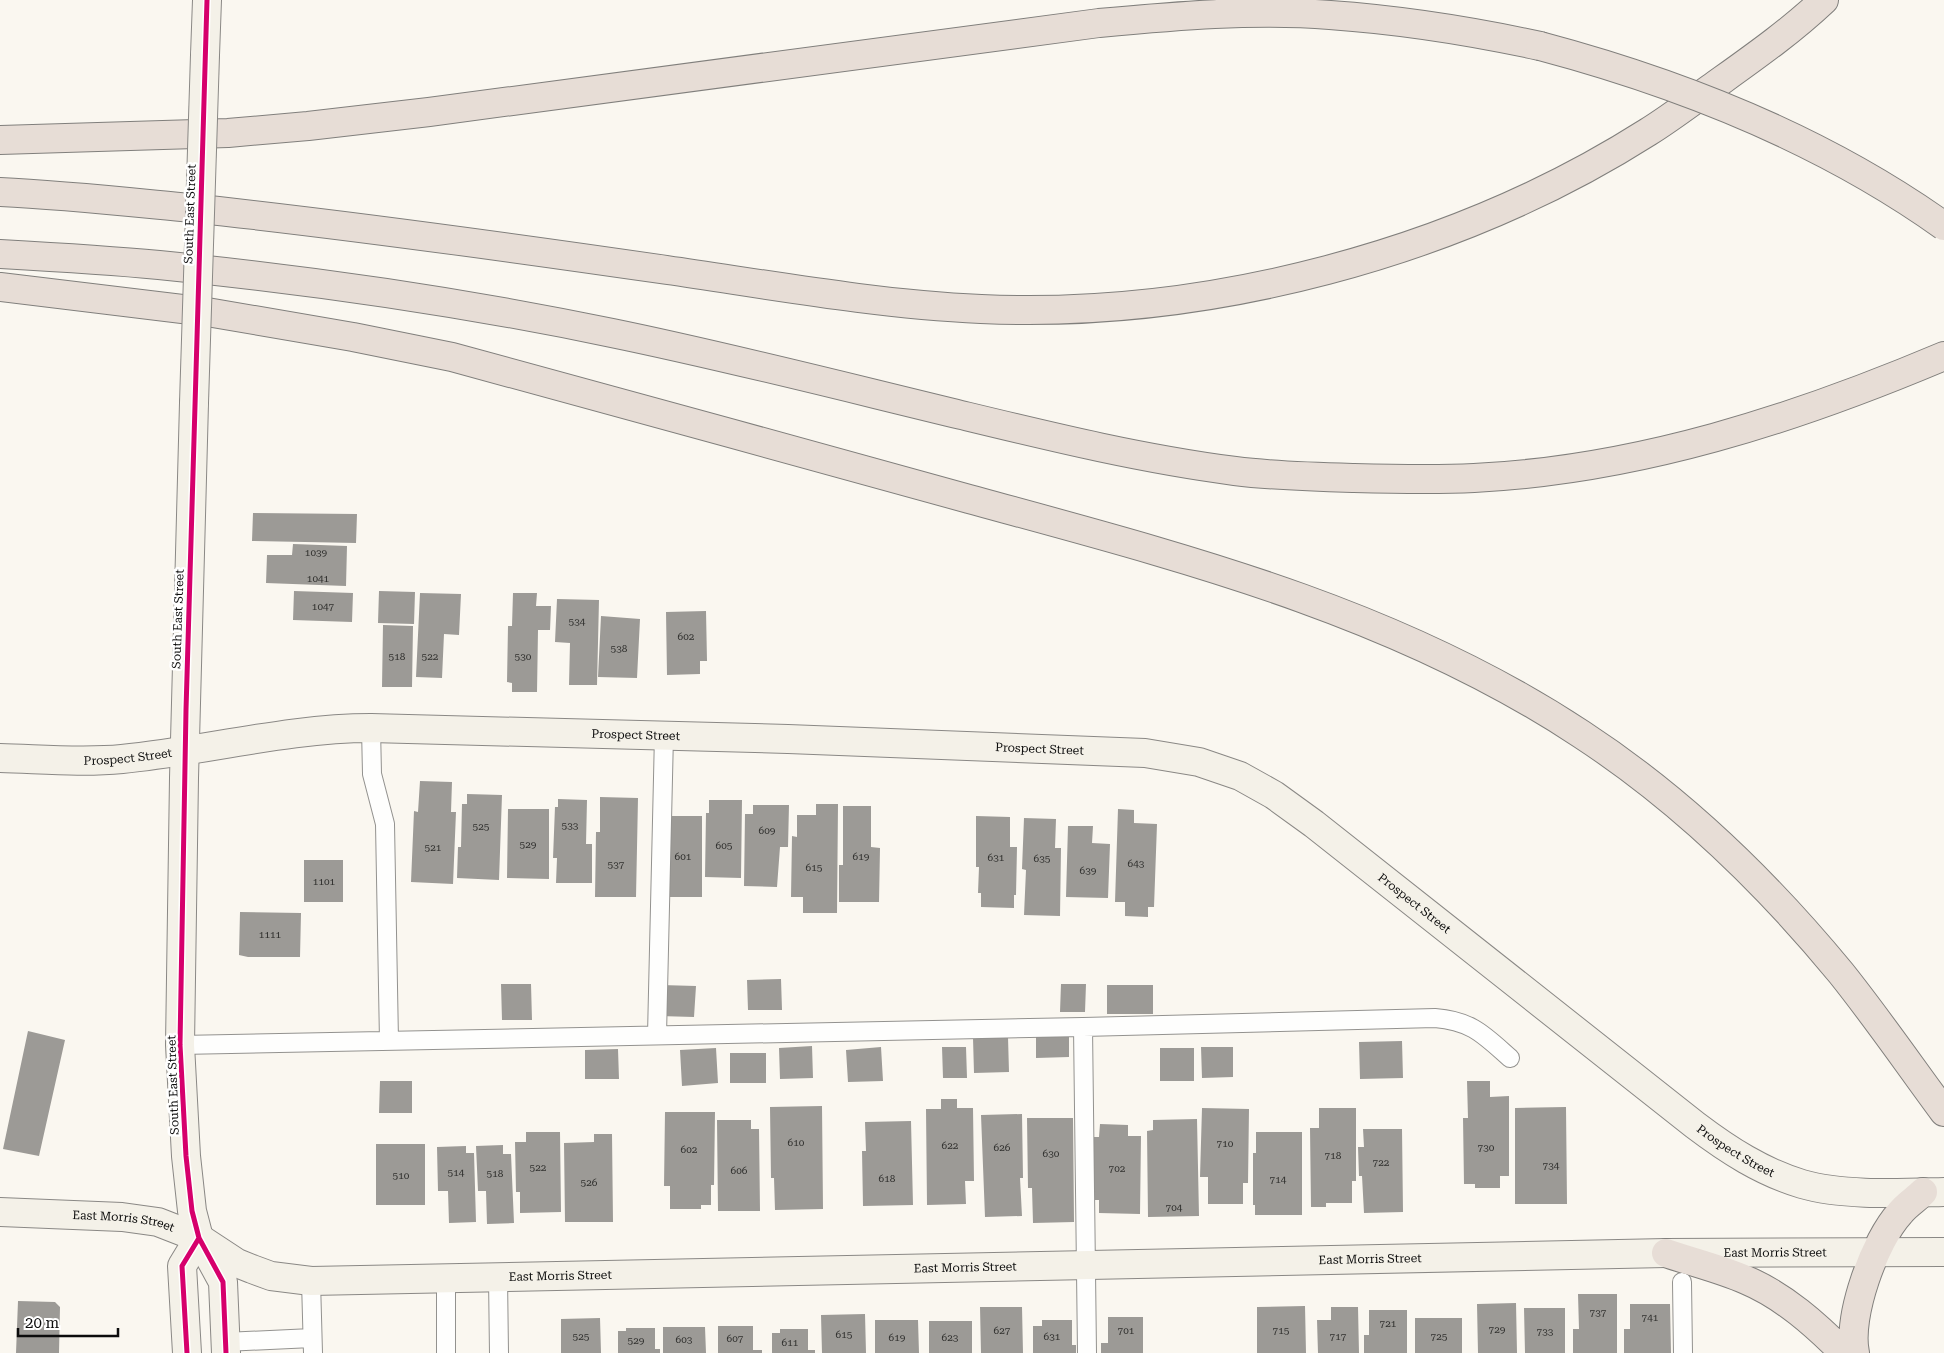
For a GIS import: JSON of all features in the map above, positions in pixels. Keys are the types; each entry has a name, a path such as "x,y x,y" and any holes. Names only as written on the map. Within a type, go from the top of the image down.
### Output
{"highway":[{"path":"0,192 95,199 265,216 496,245 879,300 982,309 1055,309 1120,306 1199,297 1271,284 1400,248 1467,224 1584,169 1649,132 1796,26 1824,0"},
{"path":"0,140 228,133 308,126 429,112 1099,22 1258,13 1329,15 1453,29 1540,46 1659,81 1715,102 1772,127 1876,183 1944,226"},
{"path":"0,254 155,265 237,274 500,311 616,334 1052,438 1148,458 1241,472 1315,477 1405,480 1476,478 1534,472 1626,458 1746,430 1833,400 1944,356"},
{"path":"0,287 207,312 353,337 452,357 1066,526 1290,592 1375,625 1486,677 1526,700 1608,753 1694,820 1746,869 1799,924 1840,972 1944,1112"},
{"path":"1855,1353 1854,1333 1857,1307 1876,1252 1889,1227 1900,1212 1934,1192"},
{"path":"1666,1253 1747,1280 1810,1320 1844,1353"}],"main road":[{"name":"South East Street","path":"207,0 185,750 180,1045 186,1156 192,1211 199,1238 223,1282 226,1348"},
{"name":"Prospect Street","path":"0,758 122,759 306,732 371,728 1145,753 1191,760 1240,776 1274,795 1314,824 1695,1126 1740,1157 1785,1179 1804,1185 1860,1191 1934,1192"},
{"name":"East Morris Street","path":"0,1212 138,1218 158,1222 199,1238 237,1263 252,1270 271,1276 311,1281 1666,1253 1944,1252"},
{"path":"187,1353 182,1266 199,1238"}],"lane":[{"path":"371,728 372,774 385,824 389,1041"},
{"path":"657,1035 664,736"},
{"path":"180,1045 1436,1018 1454,1020 1478,1030 1510,1058"},
{"path":"1083,1027 1087,1353"},
{"path":"498,1277 499,1353"},
{"path":"446,1278 446,1353"},
{"path":"226,1348 312,1346 311,1281"},
{"path":"1682,1282 1684,1353"}],"building":[{"path":"253,513 357,514 356,543 252,541"},
{"path":"293,544 347,546 346,586 266,583 267,555 292,555"},
{"path":"294,591 353,593 352,622 293,620"},
{"path":"379,591 415,592 414,624 378,623"},
{"path":"420,593 461,594 459,635 444,634 442,678 416,677"},
{"path":"513,593 537,593 536,606 551,606 550,630 538,630 537,692 512,692 512,683 507,682 508,626 512,626"},
{"path":"557,599 599,600 597,685 569,685 570,643 555,642"},
{"path":"706,611 707,661 700,661 700,674 667,675 666,612"},
{"path":"601,616 640,619 637,678 598,677"},
{"path":"383,625 413,626 412,687 382,687"},
{"path":"420,781 452,782 451,812 456,812 453,884 411,882 414,811 418,812"},
{"path":"467,794 502,795 499,880 457,878 458,847 461,847 462,804 467,804"},
{"path":"600,797 638,798 636,897 595,897 596,832 600,832"},
{"path":"558,799 587,800 586,844 592,844 592,883 556,883 557,858 553,858 555,807 558,807"},
{"path":"709,800 742,800 741,878 705,877 706,813 709,813"},
{"path":"816,804 838,804 837,913 803,913 803,897 791,897 792,836 797,837 797,815 816,815"},
{"path":"753,805 789,805 788,847 780,847 777,887 744,886 745,814 753,814"},
{"path":"843,806 871,806 871,847 880,848 879,902 839,902 839,865 843,865"},
{"path":"508,809 549,809 549,879 507,878"},
{"path":"1118,809 1134,810 1134,823 1157,824 1154,907 1148,907 1148,917 1125,916 1125,902 1115,902"},
{"path":"665,816 702,816 702,897 665,897"},
{"path":"976,816 1010,817 1010,847 1017,847 1014,908 981,907 981,893 978,893 979,867 976,867"},
{"path":"1024,818 1056,819 1055,848 1061,848 1060,916 1024,915 1026,870 1022,869"},
{"path":"1068,826 1093,826 1092,843 1110,844 1108,898 1066,897"},
{"path":"304,860 343,860 343,902 304,902"},
{"path":"240,912 301,913 300,957 248,957 239,955"},
{"path":"781,979 782,1010 748,1010 747,980"},
{"path":"501,984 531,984 532,1020 502,1020"},
{"path":"1061,984 1086,984 1085,1012 1060,1012"},
{"path":"661,985 696,986 694,1017 659,1016"},
{"path":"1107,985 1153,985 1153,1014 1107,1014"},
{"path":"28,1031 65,1040 39,1156 3,1149"},
{"path":"1036,1034 1069,1034 1069,1057 1036,1058"},
{"path":"1008,1037 1009,1072 974,1073 973,1038"},
{"path":"1402,1041 1403,1078 1360,1079 1359,1042"},
{"path":"812,1046 813,1078 780,1079 779,1048"},
{"path":"881,1047 883,1081 848,1082 846,1050"},
{"path":"942,1047 966,1047 967,1078 943,1078"},
{"path":"1201,1047 1233,1047 1233,1077 1202,1078"},
{"path":"716,1048 718,1083 682,1086 680,1050"},
{"path":"1160,1048 1194,1048 1194,1081 1160,1081"},
{"path":"618,1049 619,1079 585,1079 585,1050"},
{"path":"730,1053 766,1053 766,1083 730,1083"},
{"path":"380,1081 412,1081 412,1113 379,1113"},
{"path":"1467,1081 1490,1081 1490,1097 1509,1096 1509,1176 1500,1176 1500,1188 1475,1188 1475,1184 1464,1184 1463,1118 1468,1118"},
{"path":"941,1099 957,1099 957,1108 973,1108 974,1181 965,1181 966,1204 927,1205 926,1109 941,1109"},
{"path":"822,1106 823,1209 775,1210 774,1178 771,1178 770,1107"},
{"path":"1566,1107 1567,1204 1515,1204 1515,1108"},
{"path":"1202,1108 1249,1109 1248,1183 1243,1183 1243,1204 1208,1204 1208,1177 1200,1177"},
{"path":"1319,1108 1356,1108 1356,1181 1352,1181 1352,1203 1326,1203 1326,1207 1311,1207 1310,1128 1319,1128"},
{"path":"665,1112 715,1112 714,1185 711,1185 711,1205 701,1205 701,1209 670,1209 670,1186 664,1186"},
{"path":"1022,1114 1023,1178 1020,1178 1022,1216 985,1217 981,1115"},
{"path":"1027,1118 1073,1118 1074,1222 1033,1223 1032,1188 1028,1188"},
{"path":"1197,1119 1199,1216 1148,1217 1147,1131 1153,1130 1153,1120"},
{"path":"717,1120 751,1120 751,1129 759,1129 760,1211 718,1211"},
{"path":"911,1121 913,1205 863,1206 862,1151 866,1151 865,1122"},
{"path":"1100,1124 1128,1125 1128,1136 1141,1136 1140,1214 1099,1213 1099,1200 1093,1200 1094,1137 1099,1137"},
{"path":"1363,1129 1402,1129 1403,1212 1364,1213 1362,1176 1359,1176 1358,1147 1364,1147"},
{"path":"526,1132 560,1132 561,1212 520,1213 520,1192 516,1192 515,1142 526,1142"},
{"path":"1256,1132 1302,1132 1302,1215 1255,1215 1255,1205 1253,1205 1253,1153 1256,1153"},
{"path":"594,1134 612,1134 613,1222 565,1222 564,1143 594,1142"},
{"path":"376,1144 425,1144 425,1205 376,1205"},
{"path":"503,1145 503,1154 511,1154 514,1223 487,1224 486,1191 478,1191 476,1146"},
{"path":"466,1146 466,1153 474,1153 476,1222 449,1223 448,1191 438,1191 437,1147"},
{"path":"1578,1294 1617,1294 1617,1353 1573,1353 1573,1329 1579,1329"},
{"path":"18,1301 55,1302 60,1307 59,1353 16,1353"},
{"path":"1516,1303 1517,1353 1478,1353 1477,1304"},
{"path":"1630,1304 1670,1304 1671,1353 1624,1353 1624,1329 1630,1329"},
{"path":"1305,1306 1306,1353 1257,1353 1257,1307"},
{"path":"980,1307 1022,1307 1023,1353 981,1353"},
{"path":"1331,1307 1358,1307 1359,1353 1318,1353 1317,1320 1331,1320"},
{"path":"1524,1308 1565,1308 1565,1353 1525,1353"},
{"path":"1369,1310 1407,1310 1407,1353 1364,1353 1364,1335 1369,1335"},
{"path":"865,1314 866,1353 822,1353 821,1315"},
{"path":"1108,1317 1143,1317 1143,1353 1101,1353 1101,1343 1108,1343"},
{"path":"600,1318 601,1353 561,1353 561,1319"},
{"path":"1415,1318 1462,1318 1462,1353 1415,1353"},
{"path":"875,1320 918,1320 919,1353 875,1353"},
{"path":"1042,1320 1072,1320 1072,1345 1076,1345 1076,1353 1033,1353 1033,1326 1042,1326"},
{"path":"929,1321 972,1321 972,1353 929,1353"},
{"path":"718,1326 753,1326 753,1350 762,1350 762,1353 718,1353"},
{"path":"663,1327 705,1327 706,1353 663,1353"},
{"path":"626,1328 655,1328 655,1349 660,1349 660,1353 618,1353 618,1331 626,1331"},
{"path":"780,1329 808,1329 808,1350 815,1350 815,1353 772,1353 772,1333 780,1333"}],"cycle path":[{"path":"207,0 186,710 180,1045 186,1156 192,1211 199,1238 223,1282 226,1353"},
{"path":"187,1353 182,1266 199,1238"}]}
